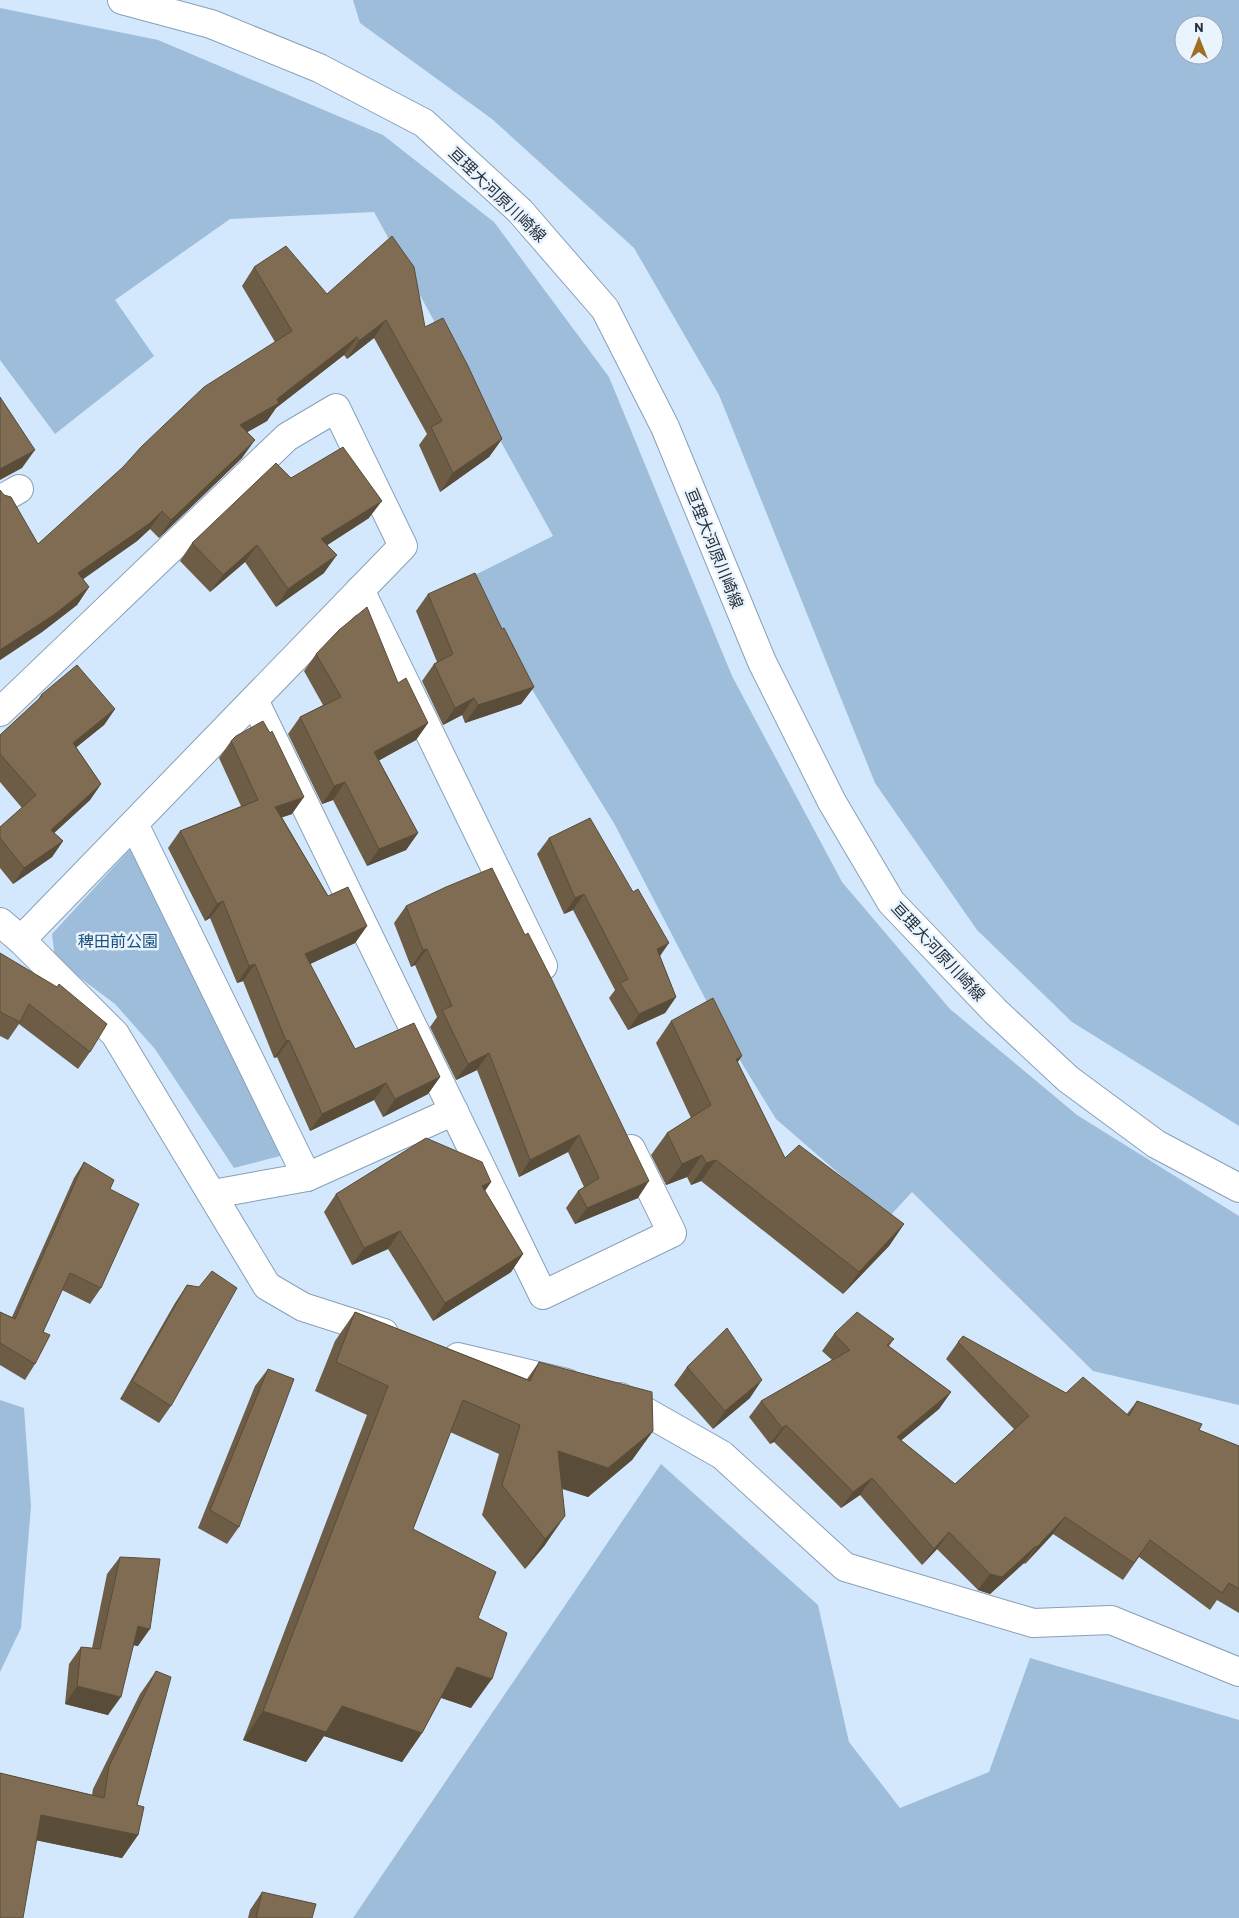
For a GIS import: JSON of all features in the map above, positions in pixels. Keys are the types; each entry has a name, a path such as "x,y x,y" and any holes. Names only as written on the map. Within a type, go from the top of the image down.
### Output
{"street":[{"name":"亘理大河原川崎線","path":"122,0 211,24 319,68 424,123 520,211 605,309 665,427 762,662 832,802 891,902 995,1011 1068,1079 1156,1144 1239,1188"},
{"path":"0,712 287,437 336,408 403,546 21,940"},
{"path":"360,590 555,992"},
{"path":"254,700 543,1295 672,1233 620,1126"},
{"path":"134,824 306,1177"},
{"path":"0,922 21,940 115,1034 267,1286 303,1307 407,1340"},
{"path":"213,1194 306,1177 454,1111"},
{"path":"435,1350 472,1362 615,1394 722,1455 844,1567 1033,1623 1111,1620 1239,1672"}],"green space":[{"path":"353,0 1239,0 1239,1126 1072,1022 977,930 875,783 719,395 634,248 492,119 360,23"},
{"path":"0,8 158,40 383,135 494,222 609,377 732,676 842,882 950,1009 1077,1115 1239,1216 1239,1405 1093,1371 912,1192 889,1217 776,1119 722,1031 615,825 465,580 553,536 374,212 230,219 115,300 154,356 55,434 0,360"},
{"name":"稗田前公園","path":"132,847 284,1155 234,1168 155,1049 115,1004 55,959 52,934"},
{"path":"0,1400 24,1408 31,1506 21,1628 0,1672"},
{"path":"661,1464 818,1605 849,1742 900,1808 989,1772 1030,1658 1239,1720 1239,1918 353,1918"}],"building":[{"path":"392,236 414,267 425,327 443,318 502,439 453,473 431,427 442,421 386,320 359,341 357,337 277,399 279,403 240,425 255,440 171,520 162,511 150,523 78,573 89,587 55,614 0,650 0,490 4,495 11,497 38,544 123,467 141,447 204,387 292,331 254,267 286,246 327,294"},
{"path":"0,397 35,450 0,469"},
{"path":"343,447 382,501 321,539 337,555 288,589 257,545 223,575 192,543 276,463 291,478"},
{"path":"475,573 502,629 504,628 534,687 478,705 474,698 455,708 434,664 453,654 428,594"},
{"path":"367,607 398,683 406,678 428,723 374,752 418,833 379,849 345,782 334,786 300,717 341,697 316,654 339,630"},
{"path":"77,665 115,709 73,743 101,784 51,830 63,841 24,868 0,838 0,827 36,795 0,754 0,735 41,695"},
{"path":"263,721 270,733 272,731 304,797 275,807 328,896 348,887 367,926 305,954 355,1049 414,1023 440,1077 395,1099 386,1083 322,1114 289,1040 286,1041 255,964 249,966 223,901 217,904 180,831 258,800 231,741 236,736"},
{"path":"590,818 633,892 638,889 669,943 657,949 676,997 639,1014 620,983 628,979 584,894 575,898 549,838"},
{"path":"492,868 525,935 528,933 551,978 649,1181 587,1208 578,1191 599,1178 579,1135 530,1160 489,1053 468,1064 442,1010 452,1006 427,949 423,950 406,906"},
{"path":"0,953 57,987 59,984 107,1024 90,1052 29,1004 20,1022 0,1012"},
{"path":"713,998 742,1056 736,1059 785,1158 799,1145 904,1224 859,1272 716,1160 706,1163 702,1155 682,1164 667,1133 711,1105 671,1021"},
{"path":"426,1138 482,1162 491,1182 482,1186 523,1254 445,1303 400,1231 364,1248 336,1194"},
{"path":"84,1162 114,1180 110,1189 139,1204 101,1288 70,1273 43,1332 50,1335 35,1364 0,1343 0,1312 15,1319"},
{"path":"212,1271 237,1288 171,1406 132,1381 187,1285 199,1287"},
{"path":"355,1312 530,1381 539,1362 652,1392 653,1431 608,1468 558,1451 565,1516 545,1539 502,1485 520,1425 463,1400 413,1529 496,1572 478,1618 507,1633 492,1679 457,1667 422,1733 342,1706 326,1732 263,1711 388,1386 336,1362"},
{"path":"857,1312 894,1339 887,1345 951,1392 897,1437 955,1484 1029,1416 958,1342 963,1336 1066,1393 1083,1377 1129,1416 1137,1401 1202,1424 1199,1430 1239,1446 1239,1589 1229,1583 1222,1593 1150,1540 1134,1563 1065,1517 1037,1547 1002,1577 990,1574 949,1532 934,1549 872,1478 853,1492 786,1425 782,1428 761,1401 850,1350 834,1334"},
{"path":"727,1328 762,1380 725,1411 687,1367"},
{"path":"268,1369 294,1379 239,1527 210,1510"},
{"path":"120,1557 160,1559 150,1629 138,1626 121,1697 77,1686 81,1647 100,1649"},
{"path":"156,1671 171,1677 137,1805 144,1807 138,1835 41,1815 23,1918 0,1918 0,1773 104,1798 109,1766"},
{"path":"262,1892 316,1904 312,1918 256,1918"}]}
